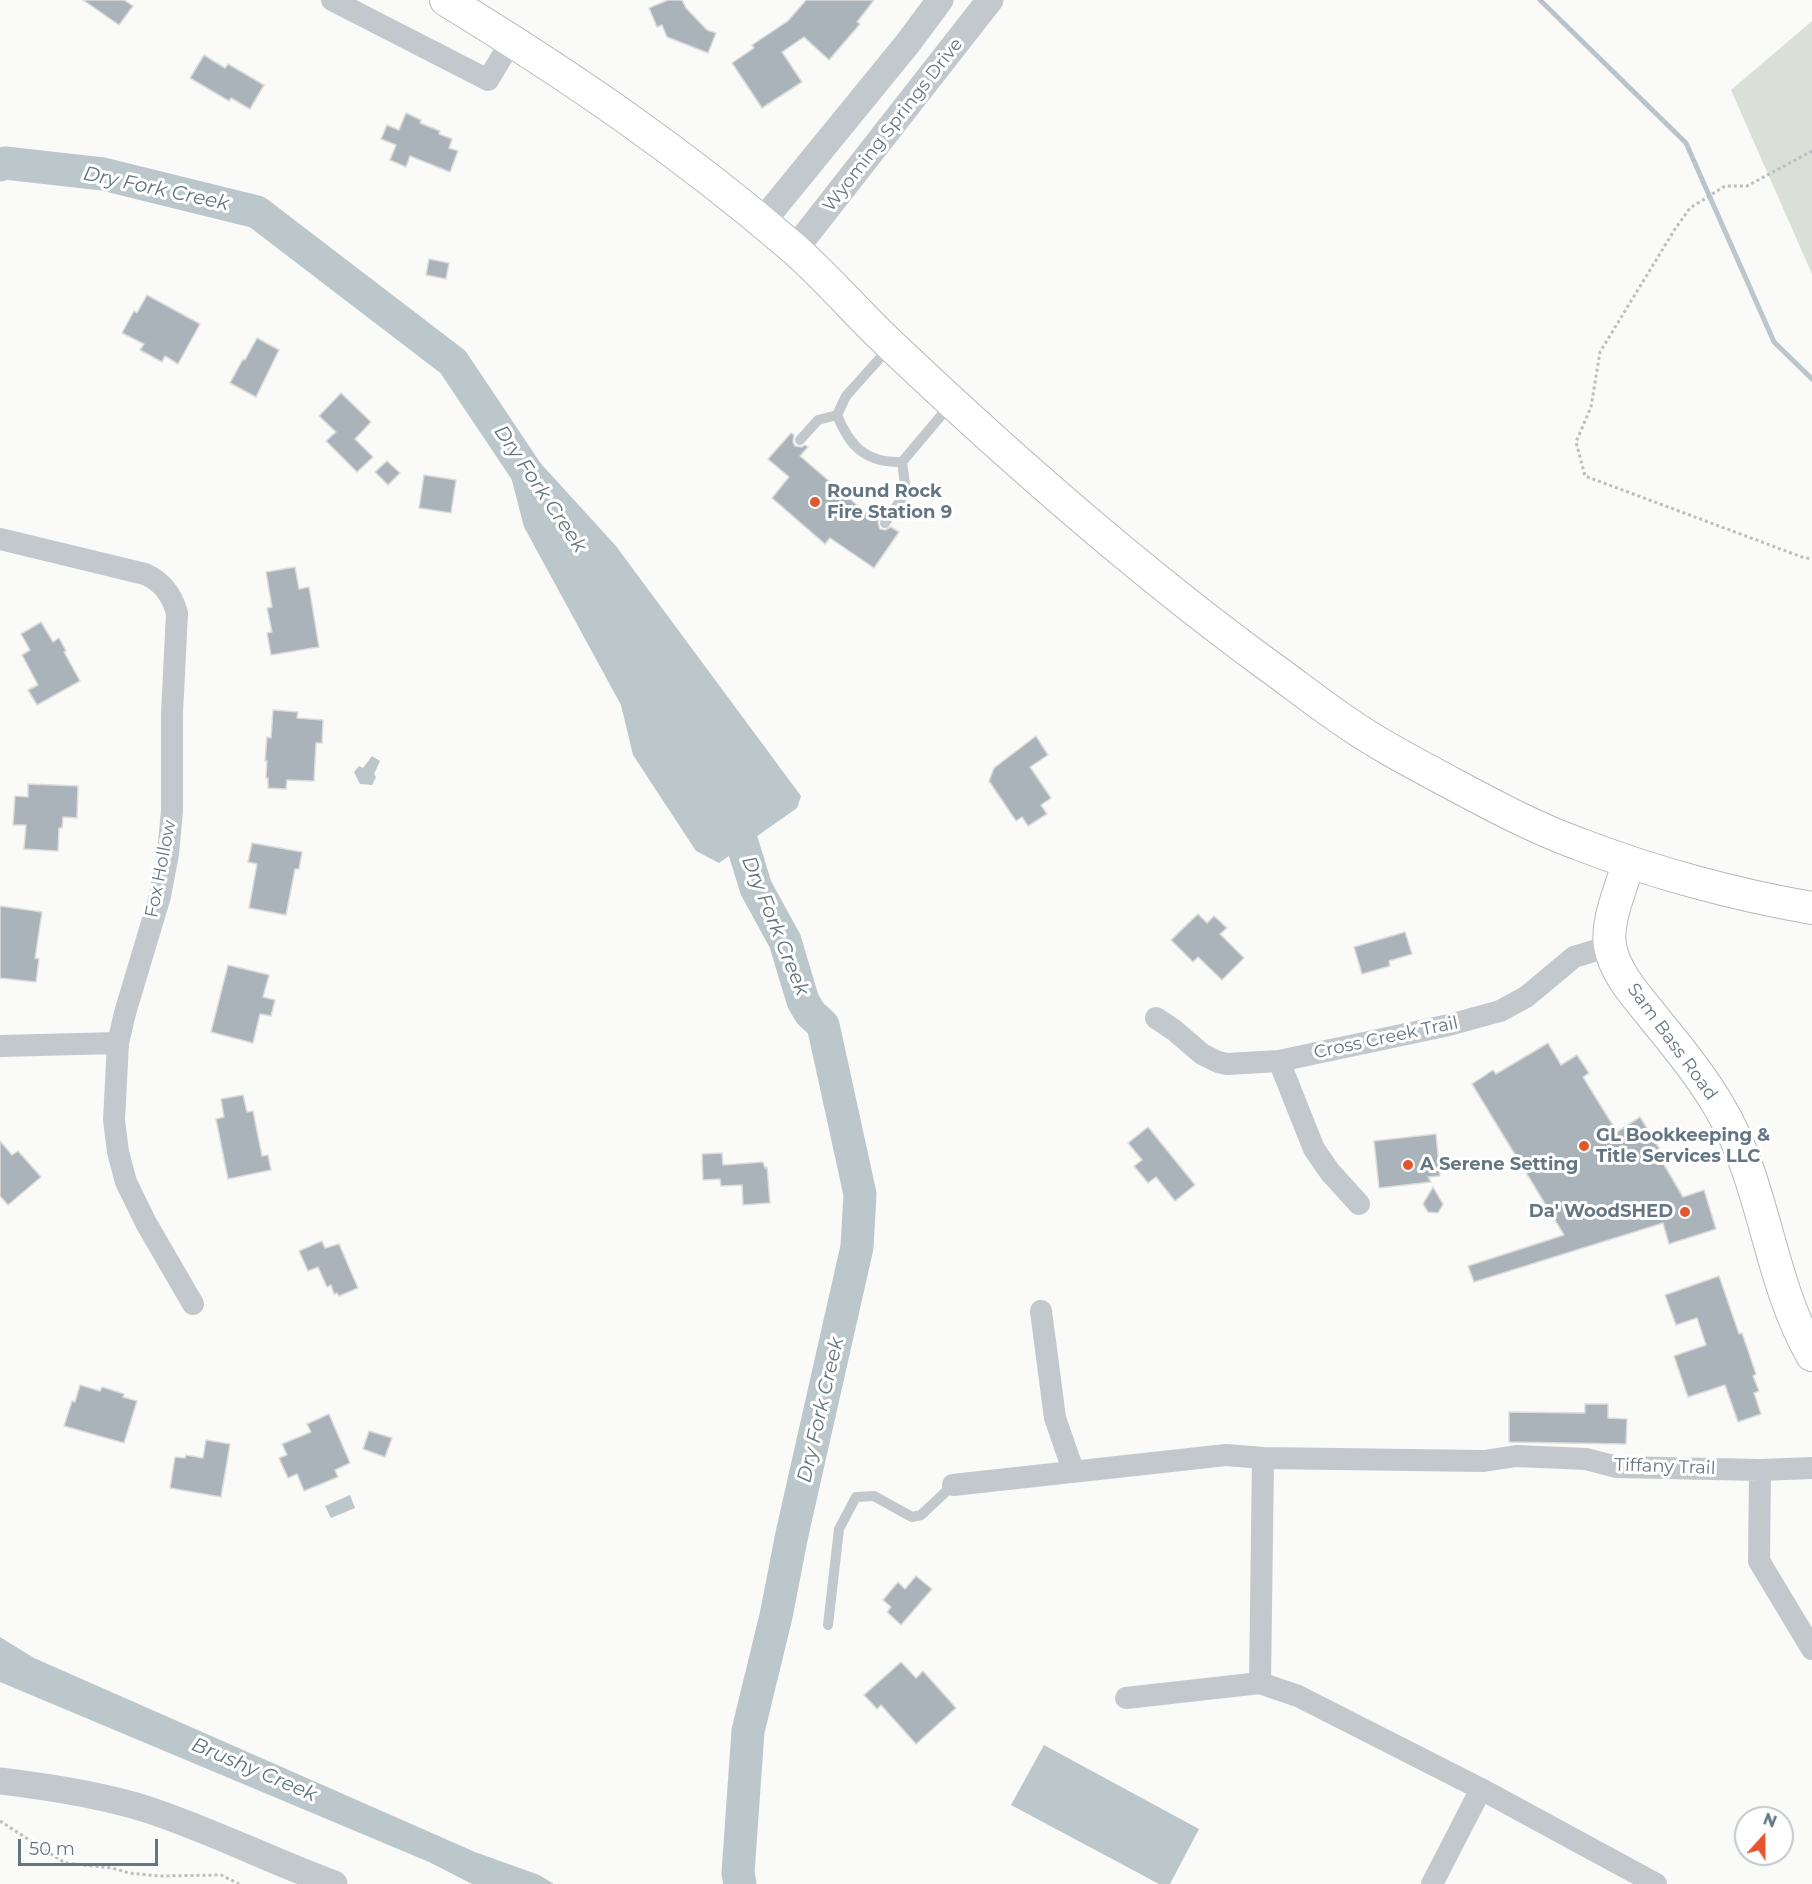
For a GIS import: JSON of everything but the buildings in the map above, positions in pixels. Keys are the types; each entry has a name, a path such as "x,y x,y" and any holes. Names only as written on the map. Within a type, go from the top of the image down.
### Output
{"main road":[{"path":"446,0 512,40 638,124 762,222 795,249 891,346 1032,476 1153,578 1344,721 1396,754 1494,806 1575,843 1628,862 1780,903 1812,908"},
{"name":"Sam Bass Road","path":"1628,862 1611,922 1610,946 1631,988 1699,1076 1736,1138 1748,1167 1784,1291 1812,1355"}],"street":[{"path":"332,0 488,80 512,40"},
{"path":"762,222 908,43 940,0"},
{"name":"Wyoming Springs Drive","path":"795,249 990,0"},
{"name":"Fox Hollow","path":"0,539 145,574 164,587 173,599 177,613 172,713 172,811 168,854 160,897 118,1043 114,1120 118,1152 126,1182 193,1304"},
{"name":"Cross Creek Trail","path":"1155,1018 1174,1030 1202,1054 1218,1062 1227,1064 1279,1061 1449,1025 1500,1011 1526,998 1574,957 1610,946"},
{"path":"0,1046 118,1043"},
{"path":"1279,1061 1314,1149 1330,1172 1359,1204"},
{"path":"1041,1311 1055,1418 1073,1470"},
{"name":"Tiffany Trail","path":"953,1485 1073,1470 1226,1455 1263,1458 1484,1461 1516,1456 1586,1459 1617,1467 1760,1470 1812,1468"},
{"path":"1260,1683 1263,1458"},
{"path":"1760,1470 1759,1561 1812,1649"},
{"path":"1126,1698 1260,1683 1298,1696 1481,1789 1656,1884"},
{"path":"0,1781 98,1797 147,1810 196,1827 334,1884"},
{"path":"1432,1884 1481,1789"}],"lane":[{"path":"891,346 846,396 837,416 845,435 861,453 885,463 902,462 953,402"},
{"path":"800,440 818,420 837,416"},
{"path":"885,523 906,492 902,462"},
{"path":"828,1625 839,1529 856,1497 874,1496 912,1517 921,1515 953,1485"}],"path":[{"path":"1540,0 1686,143 1709,196"},
{"path":"1812,151 1747,186 1725,186 1690,208 1600,352 1591,407 1576,442 1584,476 1628,490 1812,559"},
{"path":"0,1821 65,1863 159,1876 221,1875 239,1884"}],"shaded area":[{"path":"1812,21 1812,274 1731,90"}],"water":[{"path":"523,444 616,546 801,796 797,808 719,863 696,851 633,755 621,705 524,527 511,477"},
{"path":"372,756 380,761 374,774 376,777 372,785 360,784 354,772 359,766 363,768"},
{"path":"350,1495 355,1508 331,1518 325,1506"},
{"name":"Brushy Creek","path":"0,1637 34,1658 475,1852 539,1875 554,1884 472,1884 429,1862 0,1682"},
{"path":"1044,1745 1199,1829 1170,1884 1159,1884 1011,1805"}],"waterway":[{"path":"1540,0 1686,143 1774,342 1812,379"},
{"name":"Dry Fork Creek","path":"0,165 5,163 103,174 257,212 453,362 542,495"},
{"name":"Dry Fork Creek","path":"736,803 740,836 756,888 785,941 803,1001 810,1013 823,1025 860,1194 857,1247 792,1534 776,1616 748,1731 738,1873 740,1884"}],"place":[{"name":"Round Rock Fire Station 9","path":"815,502"},
{"name":"GL Bookkeeping & Title Services LLC","path":"1584,1146"},
{"name":"A Serene Setting","path":"1408,1165"},
{"name":"Da' WoodSHED","path":"1685,1212"}]}
